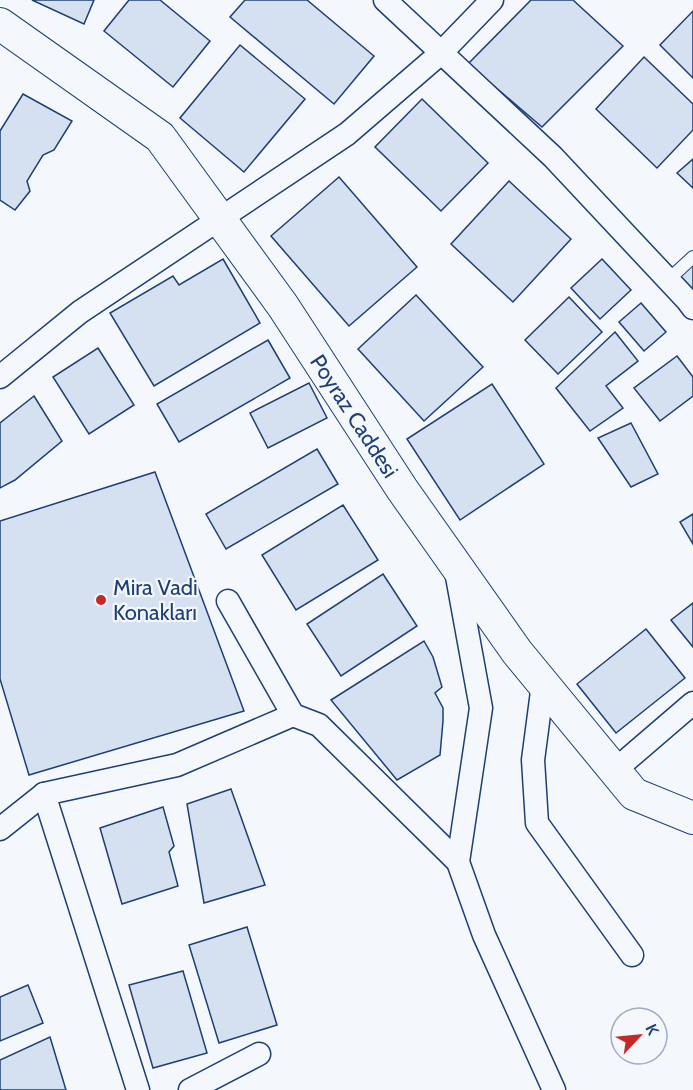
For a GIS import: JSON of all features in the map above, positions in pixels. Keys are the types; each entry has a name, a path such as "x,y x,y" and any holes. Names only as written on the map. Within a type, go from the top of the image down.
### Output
{"street":[{"path":"385,0 553,158 693,308"},
{"path":"0,377 80,312 347,134 441,53 492,0"},
{"name":"Poyraz Caddesi","path":"0,24 160,137 283,306 402,489 517,652 634,794 693,818"},
{"path":"455,564 481,708 458,862"},
{"path":"228,601 293,715 320,725 458,862 484,934 554,1090"},
{"path":"543,684 533,760 537,823 632,955"},
{"path":"615,770 693,703"},
{"path":"0,829 44,795 177,765 293,715"},
{"path":"44,795 138,1090"},
{"path":"190,1090 260,1054"}],"lane":[{"path":"668,280 693,257"}],"building":[{"path":"32,0 94,0 84,24"},
{"path":"129,0 160,0 210,41 173,87 104,31"},
{"path":"245,0 307,0 374,56 334,104 230,17"},
{"path":"531,0 573,0 623,46 542,127 468,64"},
{"path":"693,11 693,78 660,45"},
{"path":"240,45 305,99 244,172 180,118"},
{"path":"644,57 693,104 693,130 657,168 596,109"},
{"path":"23,94 72,121 54,150 43,155 27,181 30,191 15,210 0,200 0,131"},
{"path":"422,99 488,163 441,211 375,147"},
{"path":"693,159 693,188 677,173"},
{"path":"339,177 417,267 349,326 271,236"},
{"path":"509,181 571,239 513,302 451,244"},
{"path":"223,259 260,323 154,386 110,313 173,276 179,285"},
{"path":"602,259 631,290 600,319 571,288"},
{"path":"693,264 693,292 679,276"},
{"path":"416,295 483,367 424,421 358,349"},
{"path":"569,297 602,332 558,374 525,340"},
{"path":"641,303 666,332 644,351 619,322"},
{"path":"615,332 638,361 606,386 623,408 590,431 556,388"},
{"path":"268,340 290,378 179,442 157,404"},
{"path":"98,348 134,405 89,434 53,377"},
{"path":"677,356 693,377 693,396 660,421 634,388"},
{"path":"309,383 327,418 268,448 250,413"},
{"path":"492,384 544,464 460,520 407,439"},
{"path":"34,396 62,441 15,480 0,488 0,423"},
{"path":"631,423 658,474 631,487 598,438"},
{"path":"317,449 338,484 226,549 206,514"},
{"name":"Mira Vadi Konakları","path":"155,472 244,711 29,775 0,679 0,521"},
{"path":"343,505 378,560 296,610 262,555"},
{"path":"693,514 693,544 680,522"},
{"path":"383,574 417,626 341,676 307,624"},
{"path":"693,603 693,647 671,620"},
{"path":"646,629 685,678 616,733 577,684"},
{"path":"424,641 433,657 442,687 435,693 443,708 440,755 397,780 331,700"},
{"path":"231,789 265,885 204,903 187,804"},
{"path":"163,807 174,846 169,852 178,886 122,904 100,828"},
{"path":"247,927 277,1025 219,1043 189,945"},
{"path":"183,971 207,1053 153,1068 129,985"},
{"path":"28,985 43,1023 0,1041 0,997"},
{"path":"50,1037 66,1090 0,1090 0,1060"}],"place":[{"name":"Mira Vadi Konakları","path":"101,600"}]}
